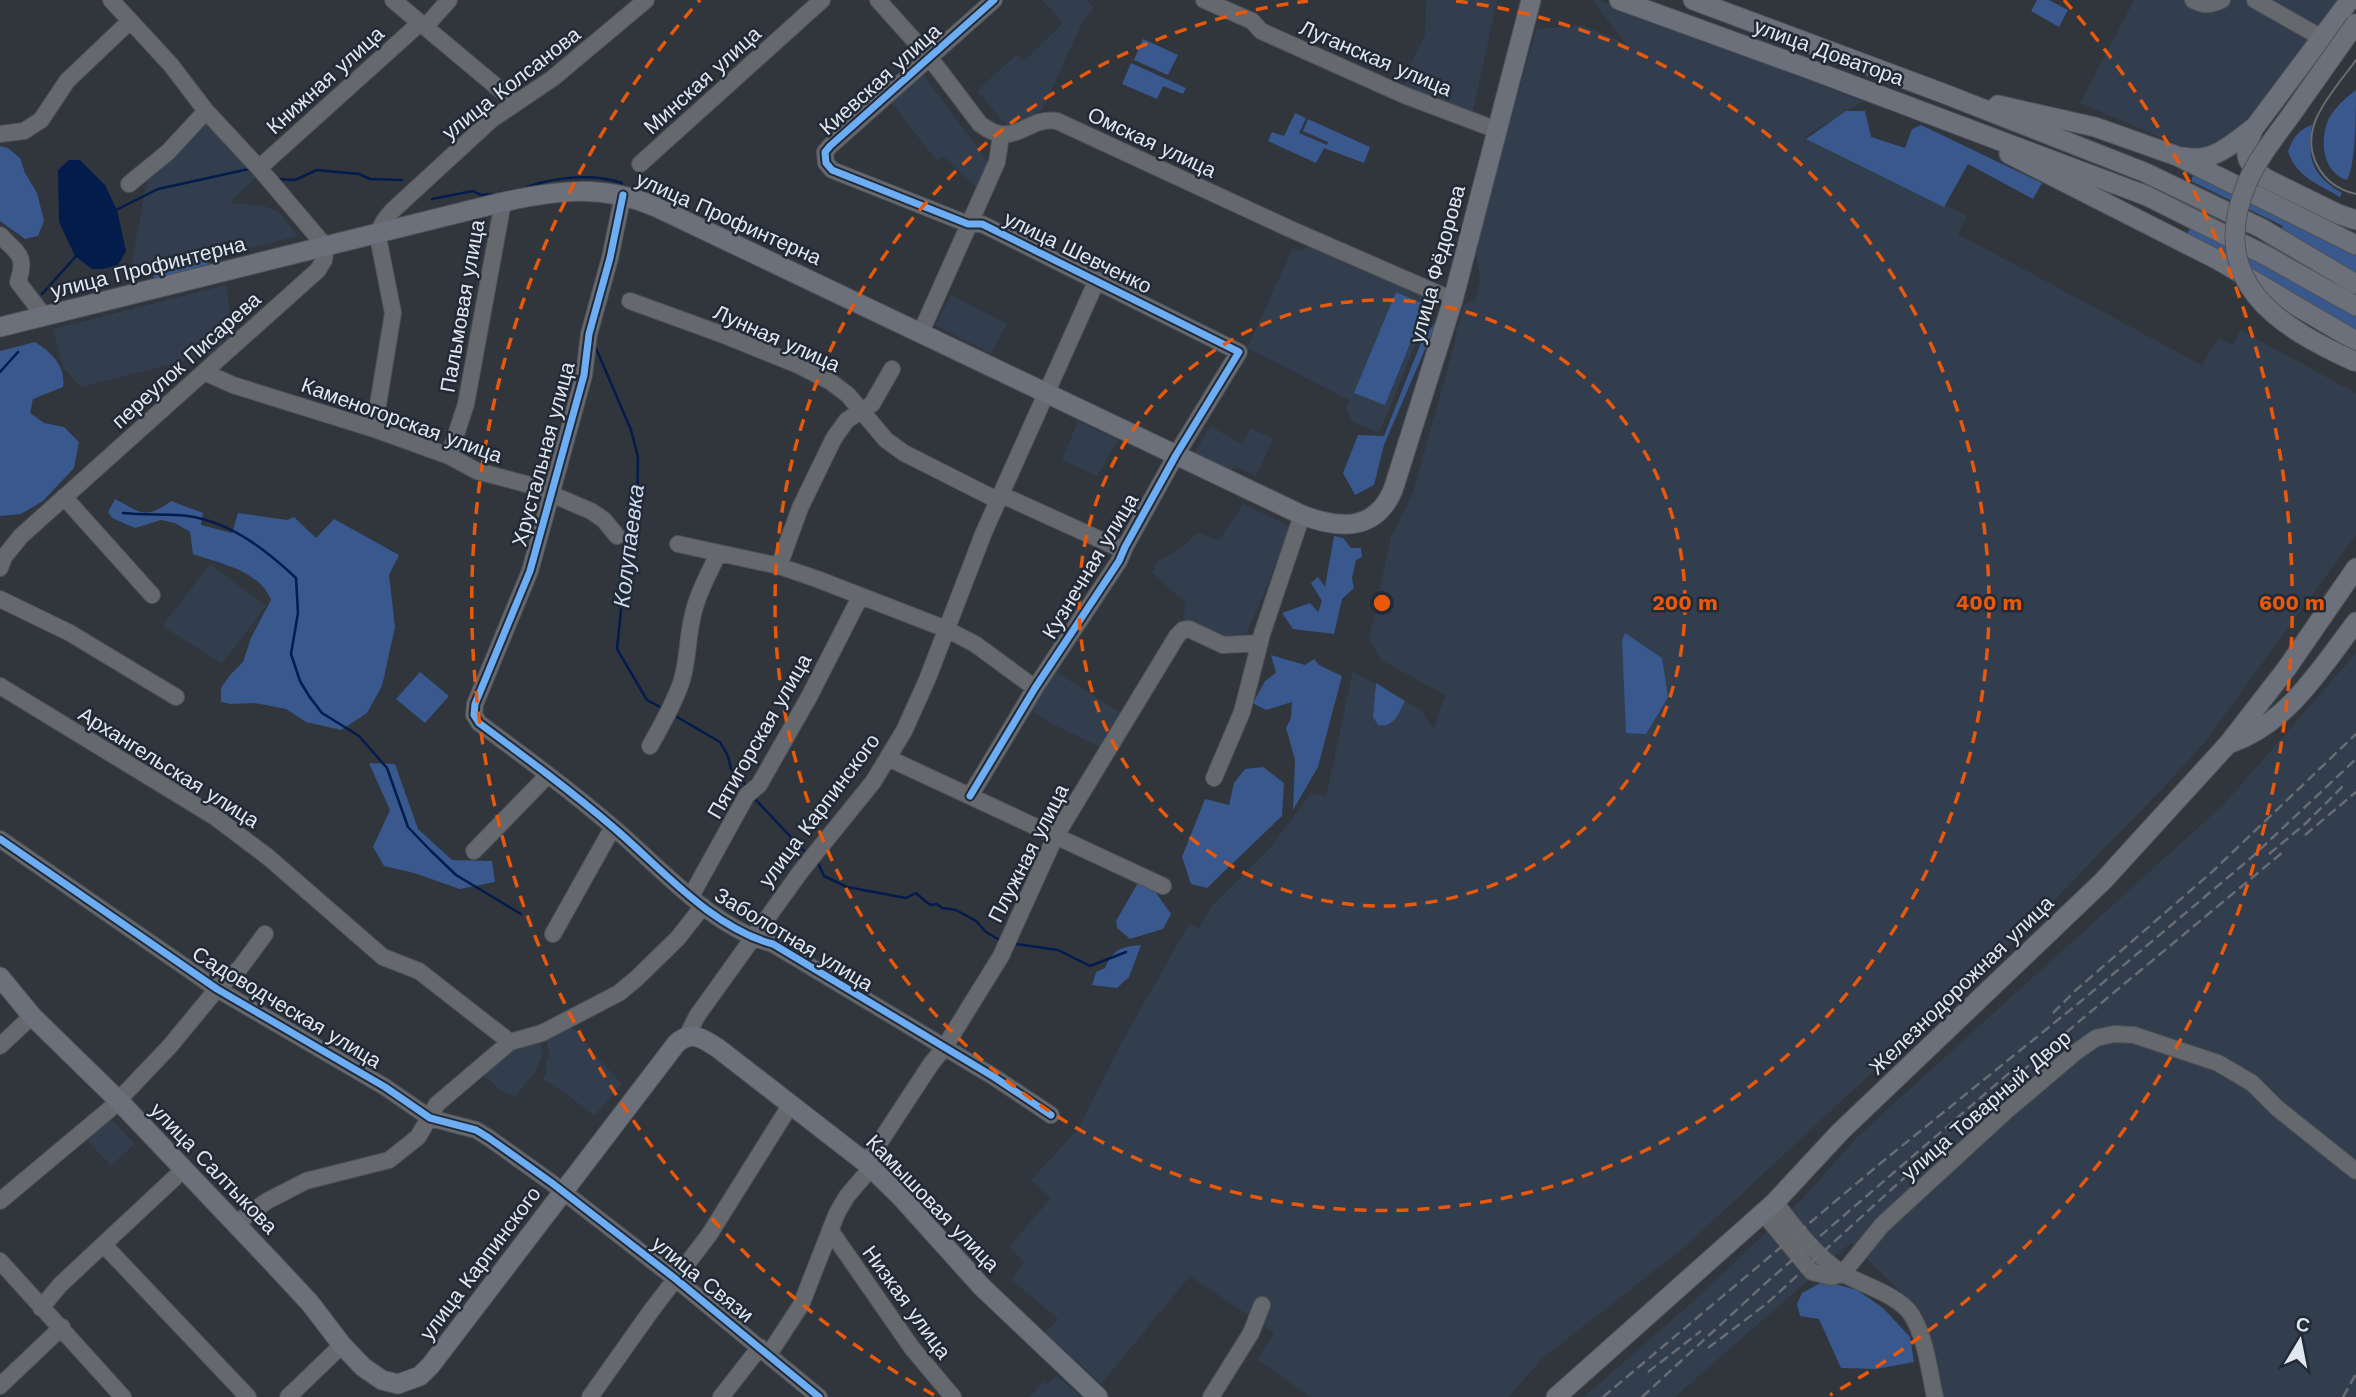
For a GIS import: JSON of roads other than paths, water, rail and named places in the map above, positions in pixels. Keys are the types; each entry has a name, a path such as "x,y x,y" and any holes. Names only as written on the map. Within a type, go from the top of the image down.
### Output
{"main road":[{"name":"улица Фёдорова","path":"1359,523 1374,515 1389,498 1453,300 1531,0"},
{"name":"улица Доватора","path":"1619,0 1944,119"},
{"name":"улица Доватора","path":"1693,0 1714,4 1945,94"},
{"path":"2177,156 2193,159 2209,157 2230,146 2254,128 2350,0"},
{"path":"2356,23 2259,159 2239,204 2235,228 2236,255 2240,268 2248,285 2264,306 2303,335 2356,362"},
{"path":"1945,94 2067,120 2177,156 2356,245"},
{"path":"1945,94 2094,152 2202,199 2261,228 2356,284"},
{"path":"1944,119 2147,196 2265,254 2356,306"},
{"path":"1944,119 2059,181 2218,261 2356,341"},
{"path":"2254,128 2246,149 2249,162 2255,170 2338,214 2356,220"},
{"name":"улица Профинтерна","path":"0,327 503,202 580,190 623,195 664,210 1302,515 1331,525 1359,523"},
{"name":"Железнодорожная улица","path":"1556,1397 1769,1208 1840,1132 2103,881 2228,744 2287,668 2356,568"},
{"path":"2228,744 2259,730 2284,711 2312,681 2356,622"},
{"name":"улица Салтыкова","path":"0,977 32,1016 118,1100 310,1303 342,1345 370,1372 398,1391"},
{"name":"Камышовая улица","path":"687,1036 705,1039 869,1165 982,1287 1098,1397"},
{"name":"улица Карпинского","path":"398,1391 421,1376 431,1365 676,1044 687,1036"}],"street":[{"path":"111,0 171,65 206,111 326,247"},
{"path":"393,0 516,103"},
{"name":"Книжная улица","path":"259,168 449,0"},
{"name":"улица Колсанова","path":"378,234 381,223 392,211 491,120 553,78 646,0"},
{"name":"Минская улица","path":"640,164 822,0"},
{"path":"878,0 930,58 980,124 990,132 1001,135 997,162 921,332"},
{"name":"Киевская улица","path":"824,159 830,146 994,0"},
{"name":"Луганская улица","path":"1204,0 1252,21 1261,31 1404,96 1497,130"},
{"path":"2193,0 2212,5 2222,0"},
{"path":"2255,0 2322,38"},
{"path":"0,134 24,131 41,120 67,81 130,21"},
{"path":"129,184 168,152 206,111"},
{"name":"Омская улица","path":"1001,135 1014,134 1041,121 1057,121 1288,228 1453,300"},
{"name":"улица Шевченко","path":"824,159 832,170 968,224 982,224 1239,352"},
{"name":"Хрустальная улица","path":"474,715 475,704 523,592 583,375 589,334 610,258 623,195"},
{"name":"Пальмовая улица","path":"449,456 466,404 503,202"},
{"path":"374,429 393,313 378,234"},
{"path":"0,235 21,257 23,266 19,282 44,316"},
{"name":"переулок Писарева","path":"0,568 4,557 21,536 318,270 324,260 326,247"},
{"name":"улица Карпинского","path":"687,1036 697,1016 800,871 873,782 904,731 927,680 984,532 1097,280"},
{"name":"Лунная улица","path":"630,301 798,365 831,382 848,395 886,440 904,453 1123,550"},
{"name":"Кузнечная улица","path":"970,796 1035,688 1119,561 1176,455 1239,352"},
{"path":"779,566 800,508 834,438 847,419 872,404 892,369"},
{"name":"Каменогорская улица","path":"204,372 233,385 374,429 449,456 477,471 514,480 550,494 604,520 617,536"},
{"path":"64,497 152,595"},
{"path":"1214,778 1242,712 1260,643 1302,515"},
{"path":"678,544 779,566 946,629 975,644 1035,688"},
{"path":"650,746 670,709 681,681 692,618 718,554"},
{"name":"Пятигорская улица","path":"235,1224 267,1201 306,1181 389,1160 418,1137 437,1104 510,1042 542,1033 619,993 678,938 747,795 759,785 809,697 860,597"},
{"path":"0,600 69,633 176,697"},
{"name":"Плужная улица","path":"721,1397 801,1305 830,1230 847,1196 1001,956 1055,837 1183,630 1189,629 1223,645 1260,643"},
{"name":"Архангельская улица","path":"0,686 215,817 268,857 383,957 419,971 510,1042"},
{"name":"Заболотная улица","path":"474,715 479,723 614,827 697,901 753,939 773,944 994,1077 1051,1115"},
{"path":"888,758 1163,886"},
{"path":"474,851 548,775"},
{"path":"553,934 614,827"},
{"name":"Садоводческая улица","path":"0,839 217,989 385,1087 430,1118 475,1130 489,1138 563,1191"},
{"path":"0,1201 118,1100 170,1046 217,989 240,968 265,934"},
{"path":"0,1045 32,1016"},
{"name":"улица Товарный Двор","path":"1843,1273 1882,1225 2005,1112 2076,1052 2096,1038 2114,1034 2134,1035 2218,1063 2252,1083 2277,1108 2356,1171"},
{"path":"590,1397 709,1236 791,1104"},
{"path":"41,1308 61,1285 183,1170"},
{"name":"улица Связи","path":"563,1191 764,1350 819,1397"},
{"path":"1769,1208 1812,1272 1832,1276 1843,1273 1875,1287 1909,1312 1918,1329 1935,1397"},
{"name":"Низкая улица","path":"830,1230 912,1348 953,1397"},
{"path":"104,1245 248,1397"},
{"path":"0,1261 123,1397"},
{"path":"1211,1397 1251,1334 1262,1305"},
{"path":"0,1386 62,1328"},
{"path":"288,1397 342,1345"}],"waterway":[{"name":"Колупаевка","path":"116,210 158,189 249,169"},
{"name":"Колупаевка","path":"277,179 295,180 317,170 359,174 370,179 402,180"},
{"name":"Колупаевка","path":"527,187 574,178 599,178 622,183"},
{"name":"Колупаевка","path":"500,193 514,190"},
{"name":"Колупаевка","path":"432,199 473,191 481,195 493,194"},
{"name":"Колупаевка","path":"42,294 77,255"},
{"name":"Колупаевка","path":"608,293 612,279"},
{"name":"Колупаевка","path":"595,346 631,430 638,457 637,514 628,541 617,649 647,700 664,709"},
{"name":"Колупаевка","path":"0,372 18,352"},
{"path":"123,513 178,515 212,522 257,545 296,578 298,613 291,654 300,681 309,696 322,713 359,736 387,768 408,827 430,850 456,875 521,914"},
{"name":"Колупаевка","path":"677,717 720,742 728,756 731,769 748,788"},
{"name":"Колупаевка","path":"754,798 806,853"},
{"name":"Колупаевка","path":"818,863 824,876 847,887 906,898 916,893 930,905 937,904 942,908 956,910 976,921 986,932 998,939"},
{"name":"Колупаевка","path":"1016,944 1058,950 1090,966 1126,952"}],"tram line":[{"path":"2356,60 2320,111 2312,132 2311,144 2313,156 2324,176 2333,184 2356,194"}],"railway":[{"path":"2053,1013 2213,871 2356,734"},
{"path":"1603,1397 1882,1162 2080,1002 2252,857 2356,759"},
{"path":"2269,854 2305,824 2344,785"},
{"path":"2305,835 2356,792"},
{"path":"2010,1082 2283,852"},
{"path":"1642,1397 1768,1281 2015,1068"},
{"path":"1708,1348 1765,1305 1927,1157"},
{"path":"1648,1372 1701,1331"},
{"path":"2343,1397 2356,1374"}]}
